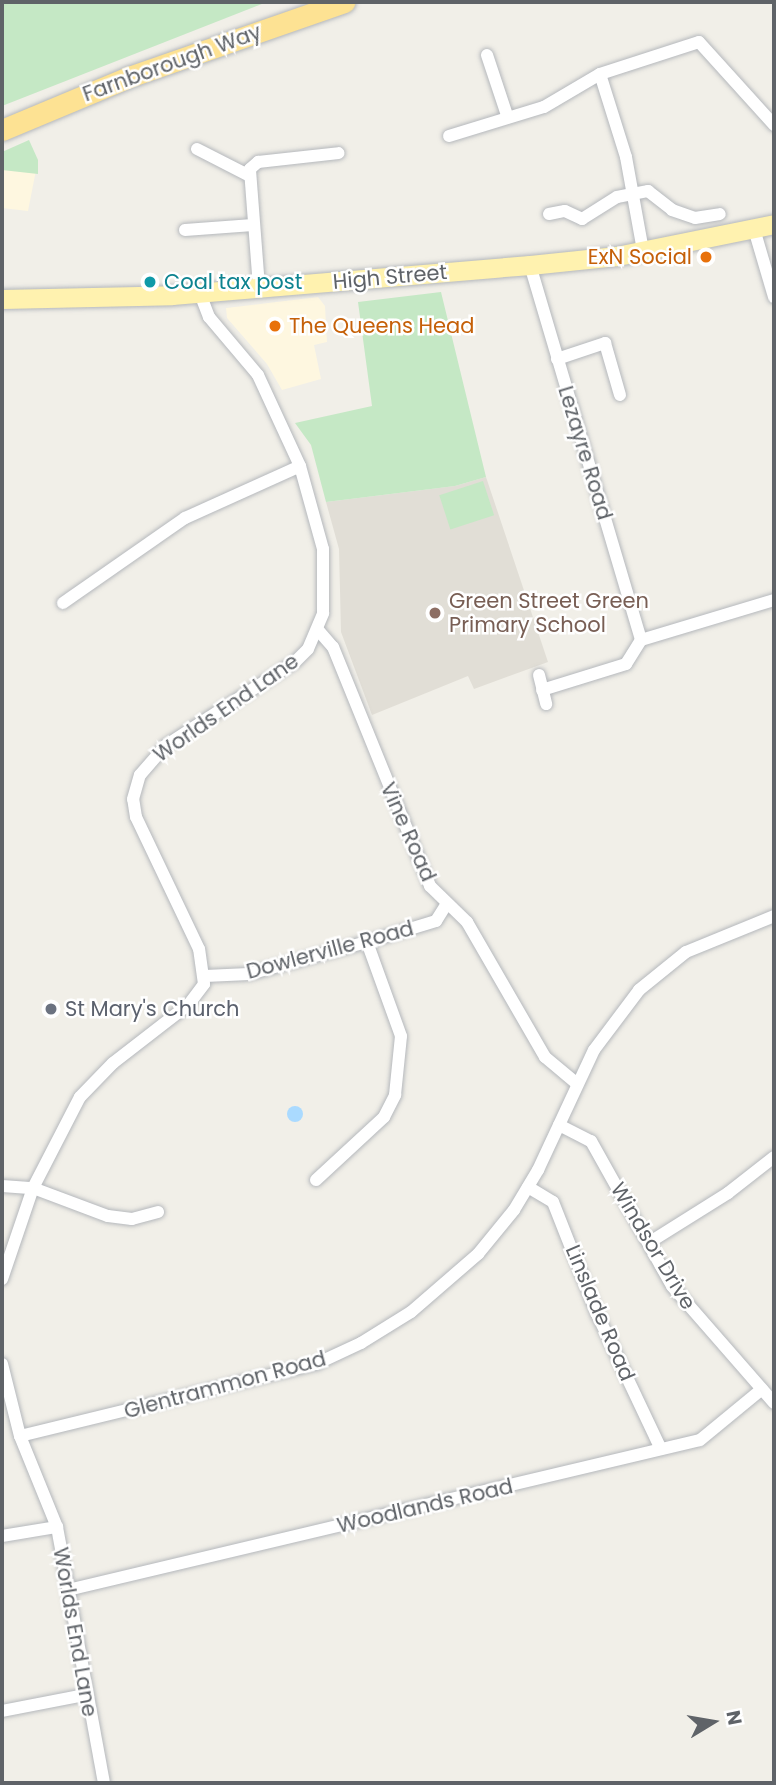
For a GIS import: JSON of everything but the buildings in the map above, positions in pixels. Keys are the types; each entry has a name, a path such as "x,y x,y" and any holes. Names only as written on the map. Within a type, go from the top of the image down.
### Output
{"highway":[{"name":"Farnborough Way","path":"2,130 117,82 344,2"}],"main road":[{"name":"High Street","path":"2,299 200,293 530,265 643,251 774,224"}],"street":[{"path":"449,136 508,115 544,107 600,74 699,43 774,125"},
{"path":"487,55 508,115"},
{"path":"600,74 626,157 643,251"},
{"path":"197,149 250,176"},
{"path":"259,287 250,169 258,162 339,153"},
{"path":"550,214 565,211 582,219 617,197 648,191 672,211 695,218 720,214"},
{"path":"185,230 253,225"},
{"path":"754,229 774,297"},
{"name":"Lezayre Road","path":"530,265 641,640"},
{"name":"Worlds End Lane","path":"200,293 209,317 258,375 300,466 323,549 324,604 318,630 295,662 165,746 137,782 136,817 199,949 205,976"},
{"path":"557,359 606,343 620,395"},
{"path":"63,603 185,518 300,466"},
{"path":"542,690 626,664 641,640 774,600"},
{"name":"Vine Road","path":"318,630 332,647 430,886 446,905 467,922 545,1057 576,1083"},
{"path":"539,675 546,704"},
{"name":"Dowlerville Road","path":"205,976 249,974 367,942 436,921 446,905"},
{"name":"Glentrammon Road","path":"20,1436 298,1369 346,1351 411,1312 454,1277 489,1242 528,1187 559,1125 576,1083 618,1014 669,962 774,916"},
{"path":"316,1180 384,1117 399,1075 398,1021 367,942"},
{"path":"2,1279 33,1188 80,1097 108,1068 195,998 205,976"},
{"name":"Windsor Drive","path":"559,1125 591,1141 696,1318 774,1403"},
{"path":"650,1242 728,1194 774,1157"},
{"path":"2,1186 33,1188 108,1216 132,1219 158,1212"},
{"name":"Linslade Road","path":"528,1187 553,1202 598,1316 661,1449"},
{"name":"Worlds End Lane","path":"2,1364 20,1436 57,1527 72,1589 85,1695 104,1783"},
{"name":"Woodlands Road","path":"72,1589 700,1440 762,1389"},
{"path":"2,1536 57,1527"},
{"path":"2,1711 85,1695"}],"shaded area":[{"path":"2,159 38,160 28,211 2,208"},
{"path":"318,297 325,306 327,342 314,345 321,379 282,390 267,364 227,318 226,308"},
{"name":"Green Street Green Primary School","path":"486,477 548,662 474,689 468,676 372,715 341,632 339,549 326,502 455,486"}],"green space":[{"path":"2,2 267,2 2,106"},
{"path":"29,140 38,160 38,174 2,170 2,152"},
{"path":"441,292 486,477 455,486 326,502 311,445 295,423 372,406 358,302"},
{"path":"483,481 494,515 450,529 439,495"}],"water":[{"path":"292,1106 298,1106 303,1114 301,1120 292,1122 287,1117 287,1111"}],"place":[{"name":"ExN Social","path":"706,257"},
{"name":"Coal tax post","path":"150,282"},
{"name":"The Queens Head","path":"275,326"},
{"name":"Green Street Green Primary School","path":"435,613"},
{"name":"St Mary's Church","path":"51,1009"}]}
